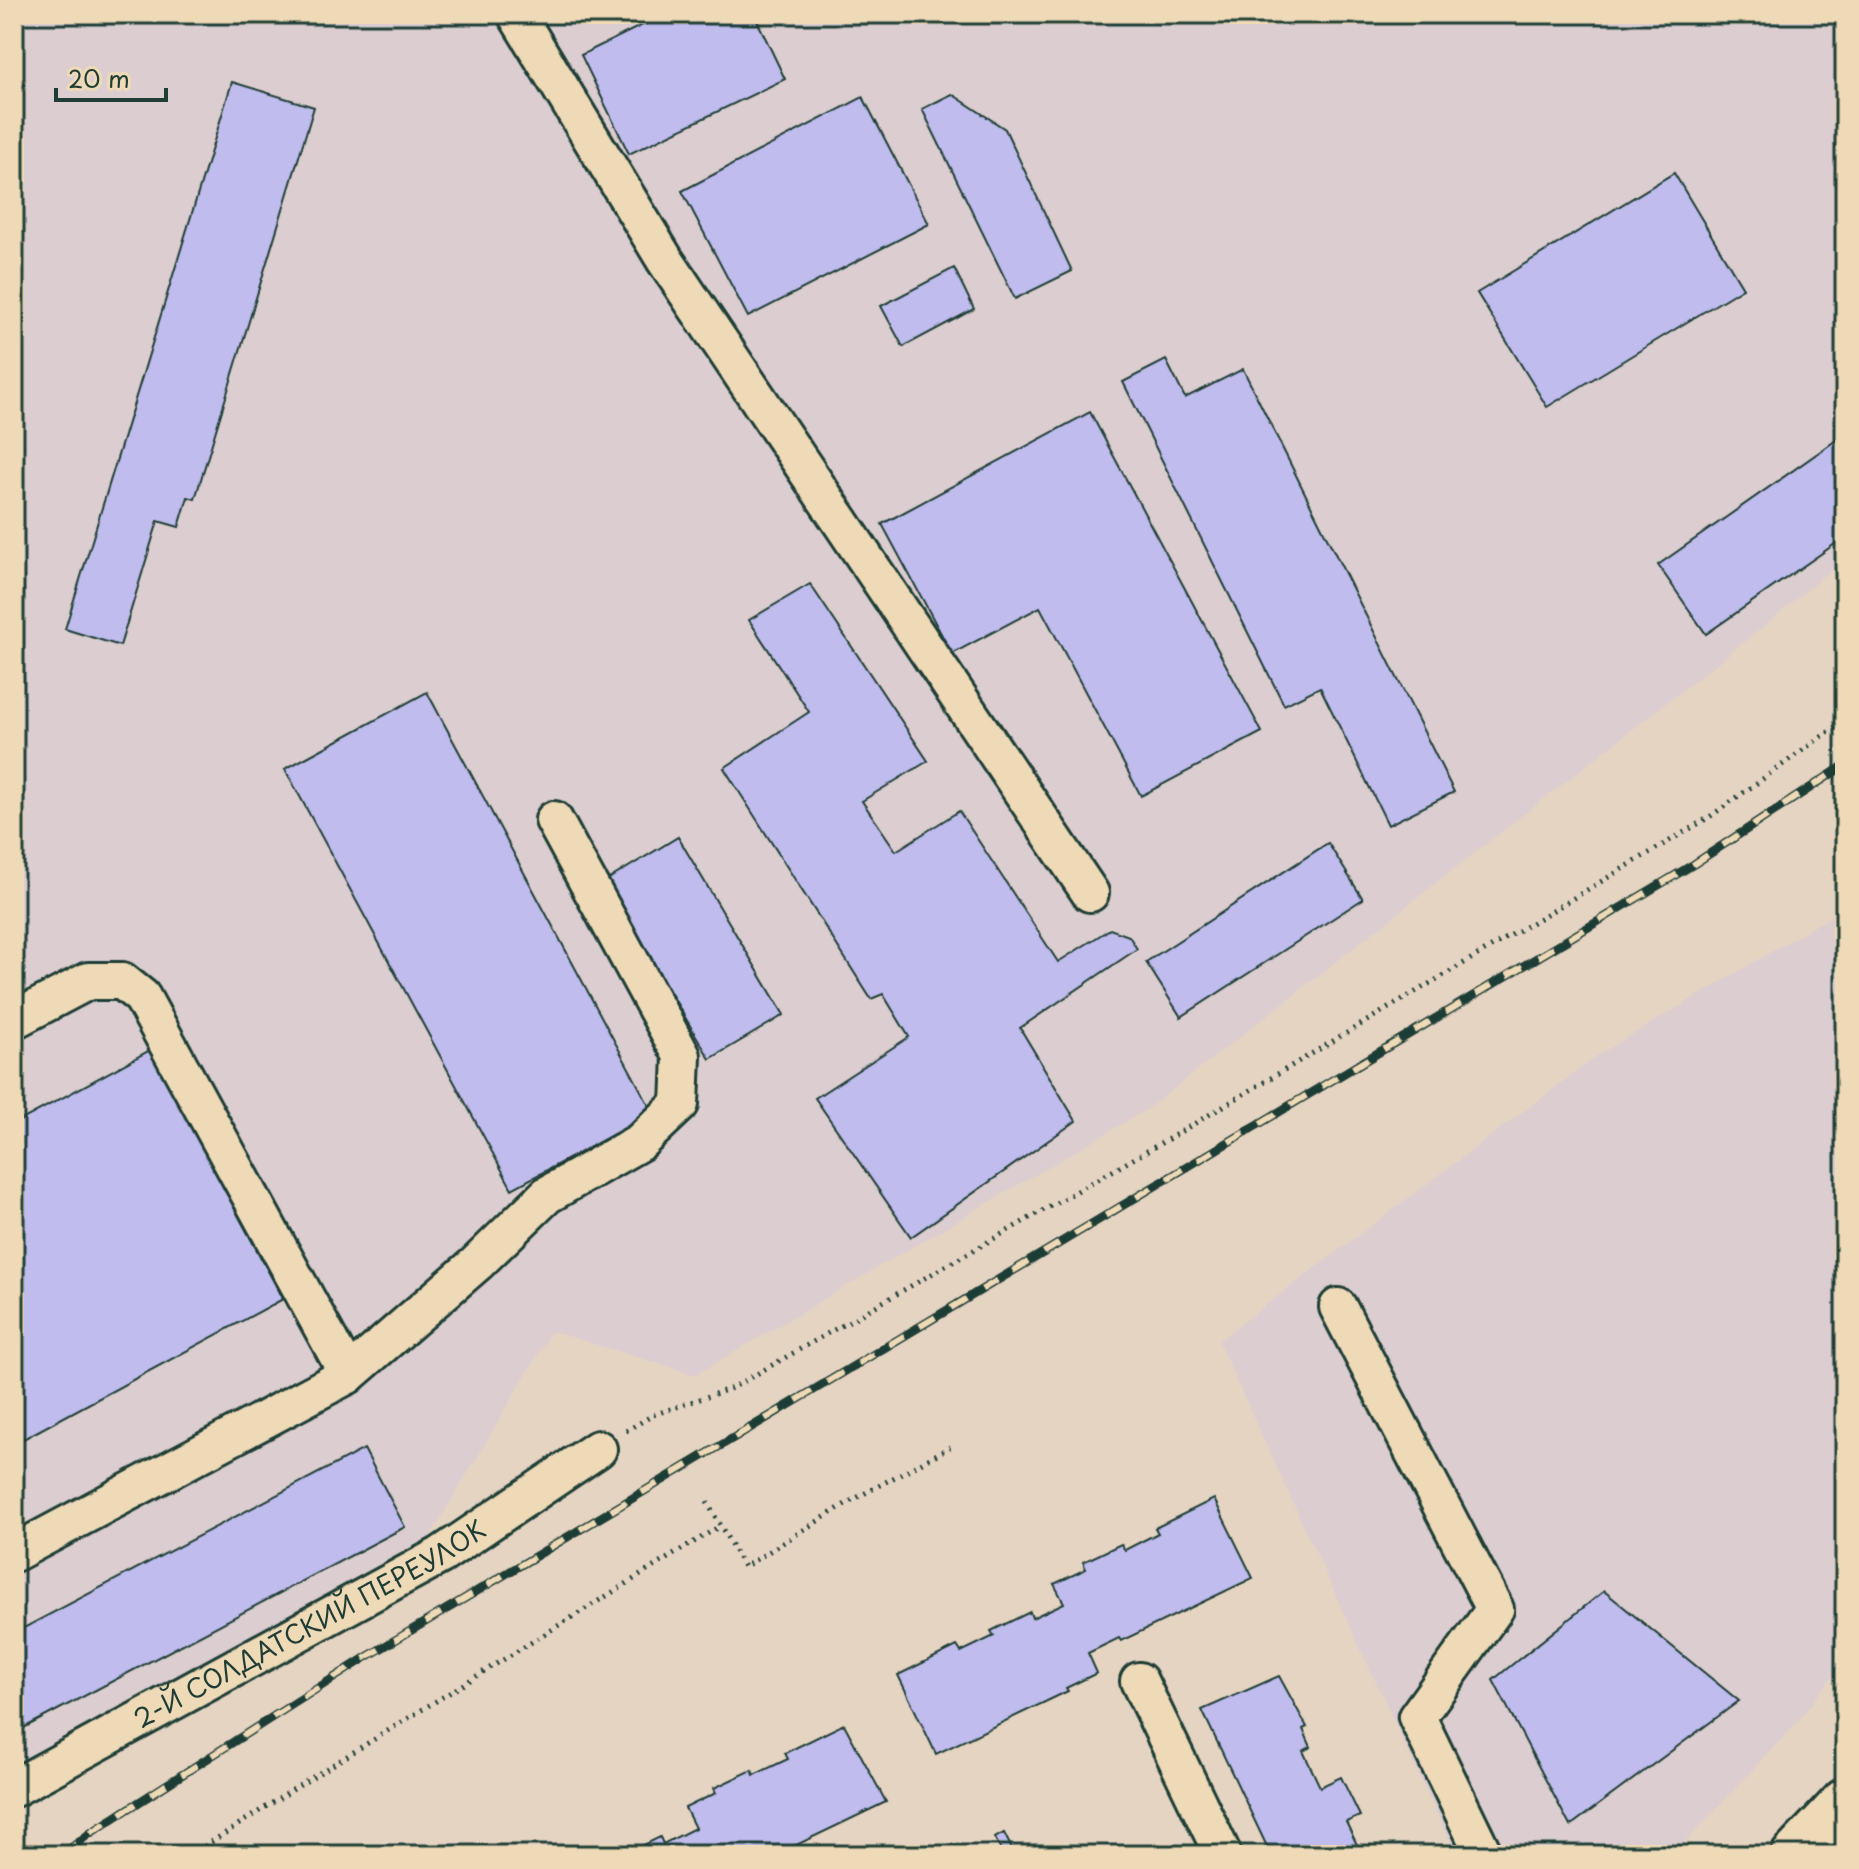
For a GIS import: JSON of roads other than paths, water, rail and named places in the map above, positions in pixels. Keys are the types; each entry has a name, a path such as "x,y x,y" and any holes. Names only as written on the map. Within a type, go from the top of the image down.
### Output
{"main road":[{"path":"1794,1855 1845,1801"}],"street":[{"path":"516,14 665,260 1090,893"},
{"path":"14,1553 348,1375 477,1263 547,1195 640,1142 680,1104 682,1056 554,820"},
{"path":"14,1020 88,981 122,981 142,997 348,1375"},
{"path":"1338,1307 1495,1609 1417,1717 1484,1855"},
{"name":"2-Й СОЛДАТСКИЙ ПЕРЕУЛОК","path":"14,1788 441,1555 598,1449"},
{"path":"1139,1681 1223,1855"}],"railway":[{"path":"62,1855 89,1834 365,1658 1694,864 1845,765"}]}
